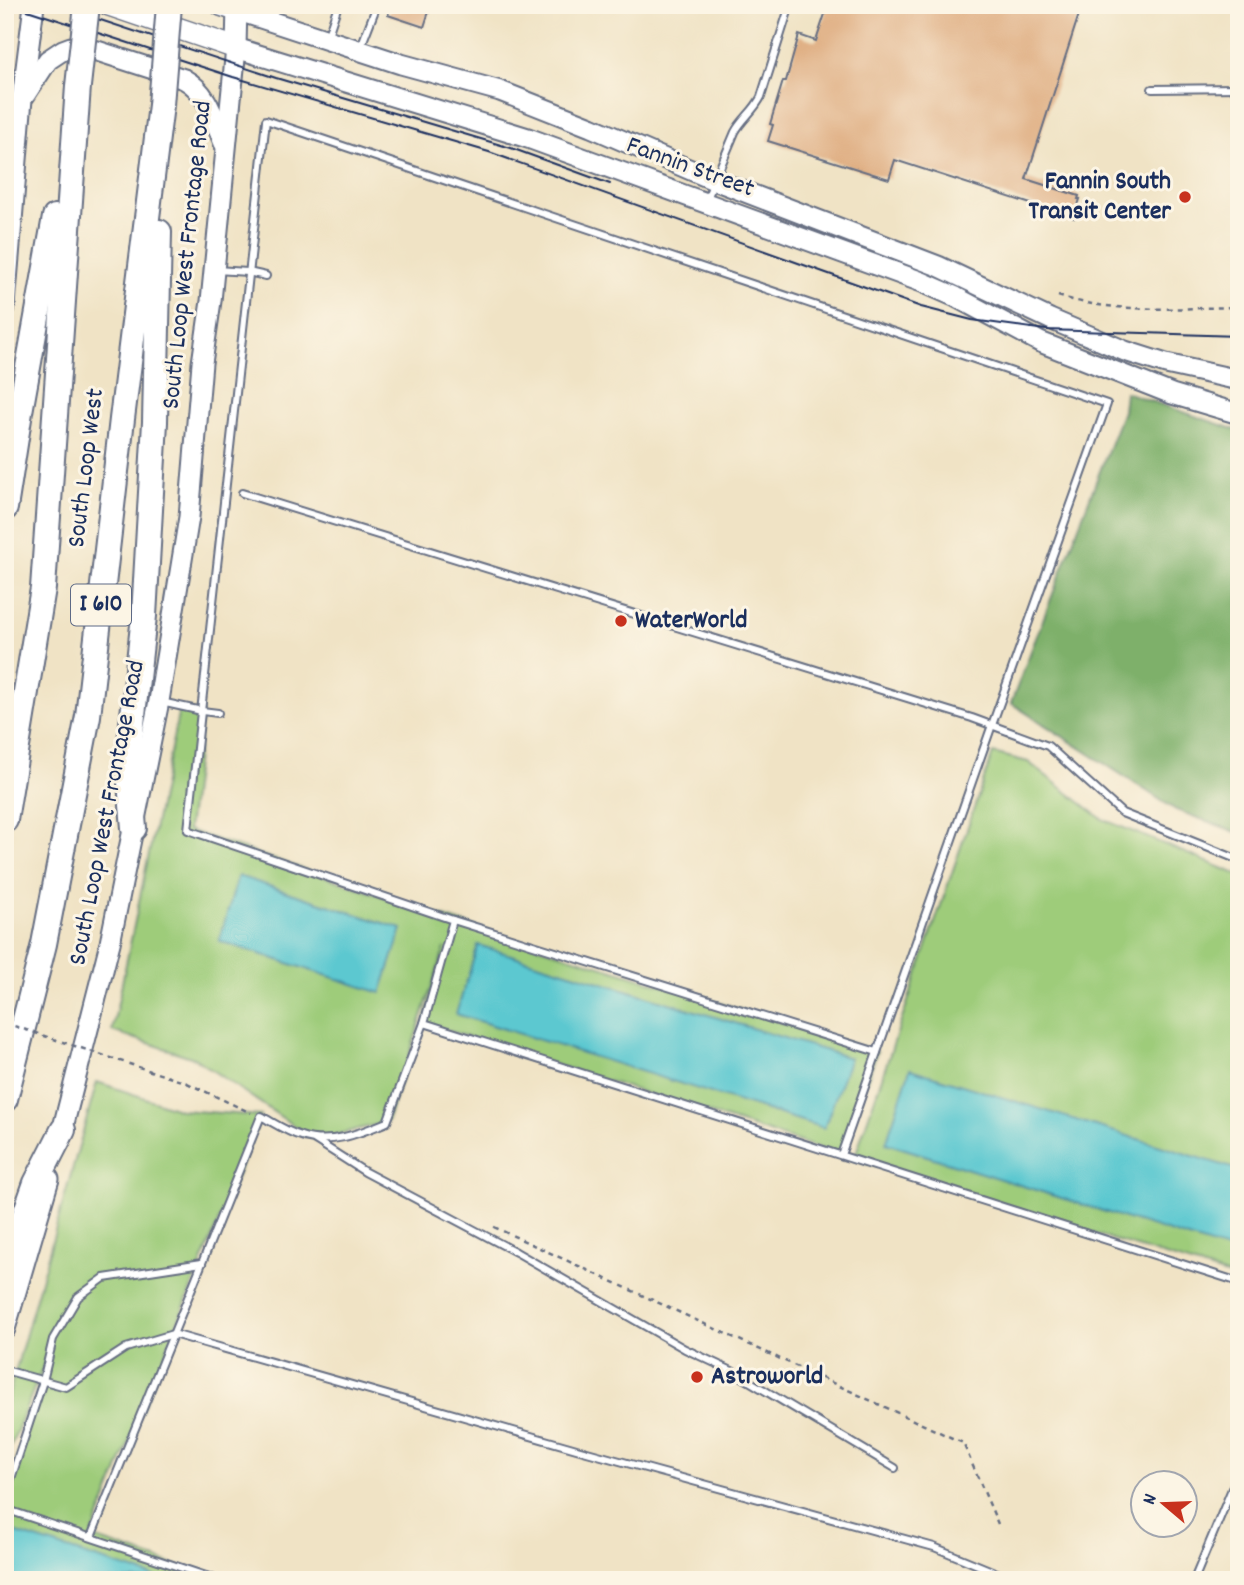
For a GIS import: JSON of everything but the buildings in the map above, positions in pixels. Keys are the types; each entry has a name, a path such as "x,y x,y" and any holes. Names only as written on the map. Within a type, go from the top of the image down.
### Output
{"highway":[{"name":"South Loop West","path":"5,820 43,588 78,86 87,5"},
{"name":"South Loop West","path":"5,1099 44,944 88,716 161,105 169,5"},
{"path":"5,509 78,86"},
{"path":"134,828 128,760 144,616 155,422 161,105"},
{"path":"5,1271 36,1183 63,1130"}],"main road":[{"path":"5,306 22,99 34,5"},
{"name":"Fannin Street","path":"109,5 236,48 528,138 938,288 1040,342 1189,400 1239,414"},
{"name":"Fannin Street","path":"231,7 418,69 500,91 714,180 938,266 1125,351 1174,366 1239,380"},
{"name":"South Loop West Frontage Road","path":"5,1329 63,1130 110,943 159,701 189,517 202,363 236,48 231,7"},
{"path":"22,99 42,67 55,54 71,47 88,48 184,79 192,84 207,101 226,147"}],"lane":[{"path":"327,40 338,5"},
{"path":"360,50 377,5"},
{"path":"705,203 734,132 761,97 790,5"},
{"path":"1152,89 1239,88"},
{"path":"841,1155 1107,404 266,120 188,830 453,920 877,1052"},
{"path":"214,270 266,276"},
{"path":"242,493 992,725 1048,747 1122,813 1239,860"},
{"path":"159,701 218,713"},
{"path":"316,1140 354,1136 387,1122 424,1023 453,920"},
{"path":"424,1023 1239,1282"},
{"path":"91,1537 261,1116 298,1135 316,1140 365,1172 510,1248 685,1349 732,1371 895,1468"},
{"path":"5,1497 43,1381 53,1339 78,1297 104,1278 202,1263"},
{"path":"5,1370 66,1387 126,1348 173,1334 934,1547 1014,1580"},
{"path":"1194,1580 1239,1472"},
{"path":"5,1509 218,1580"}],"path":[{"path":"1058,296 1115,307 1239,307"},
{"path":"5,1023 187,1083 261,1118"},
{"path":"491,1225 963,1443 998,1524"}],"green space":[{"path":"1125,392 1239,431 1239,833 1176,810 1011,703 1123,411"},
{"path":"179,710 202,711 188,830 453,920 877,1052 841,1155 424,1023 445,947 387,1122 315,1140 194,1058 112,1031"},
{"path":"993,753 1028,762 1102,819 1239,875 1239,1279 854,1159"},
{"path":"97,1082 181,1110 261,1116 91,1537 218,1580 5,1580 5,1497 51,1346 5,1461 5,1408"}],"water":[{"path":"238,876 402,929 381,993 219,941"},
{"path":"478,945 850,1058 824,1128 456,1014"},
{"path":"910,1069 1239,1170 1239,1254 886,1143"},
{"path":"5,1529 164,1580 5,1580"}],"tram line":[{"path":"12,5 233,77 489,152 921,307 972,320 1046,330 1239,336"},
{"path":"55,5 276,78 511,148 610,184"}],"place":[{"name":"Fannin South Transit Center","path":"1185,197"},
{"name":"WaterWorld","path":"621,621"},
{"name":"Astroworld","path":"697,1377"}]}
